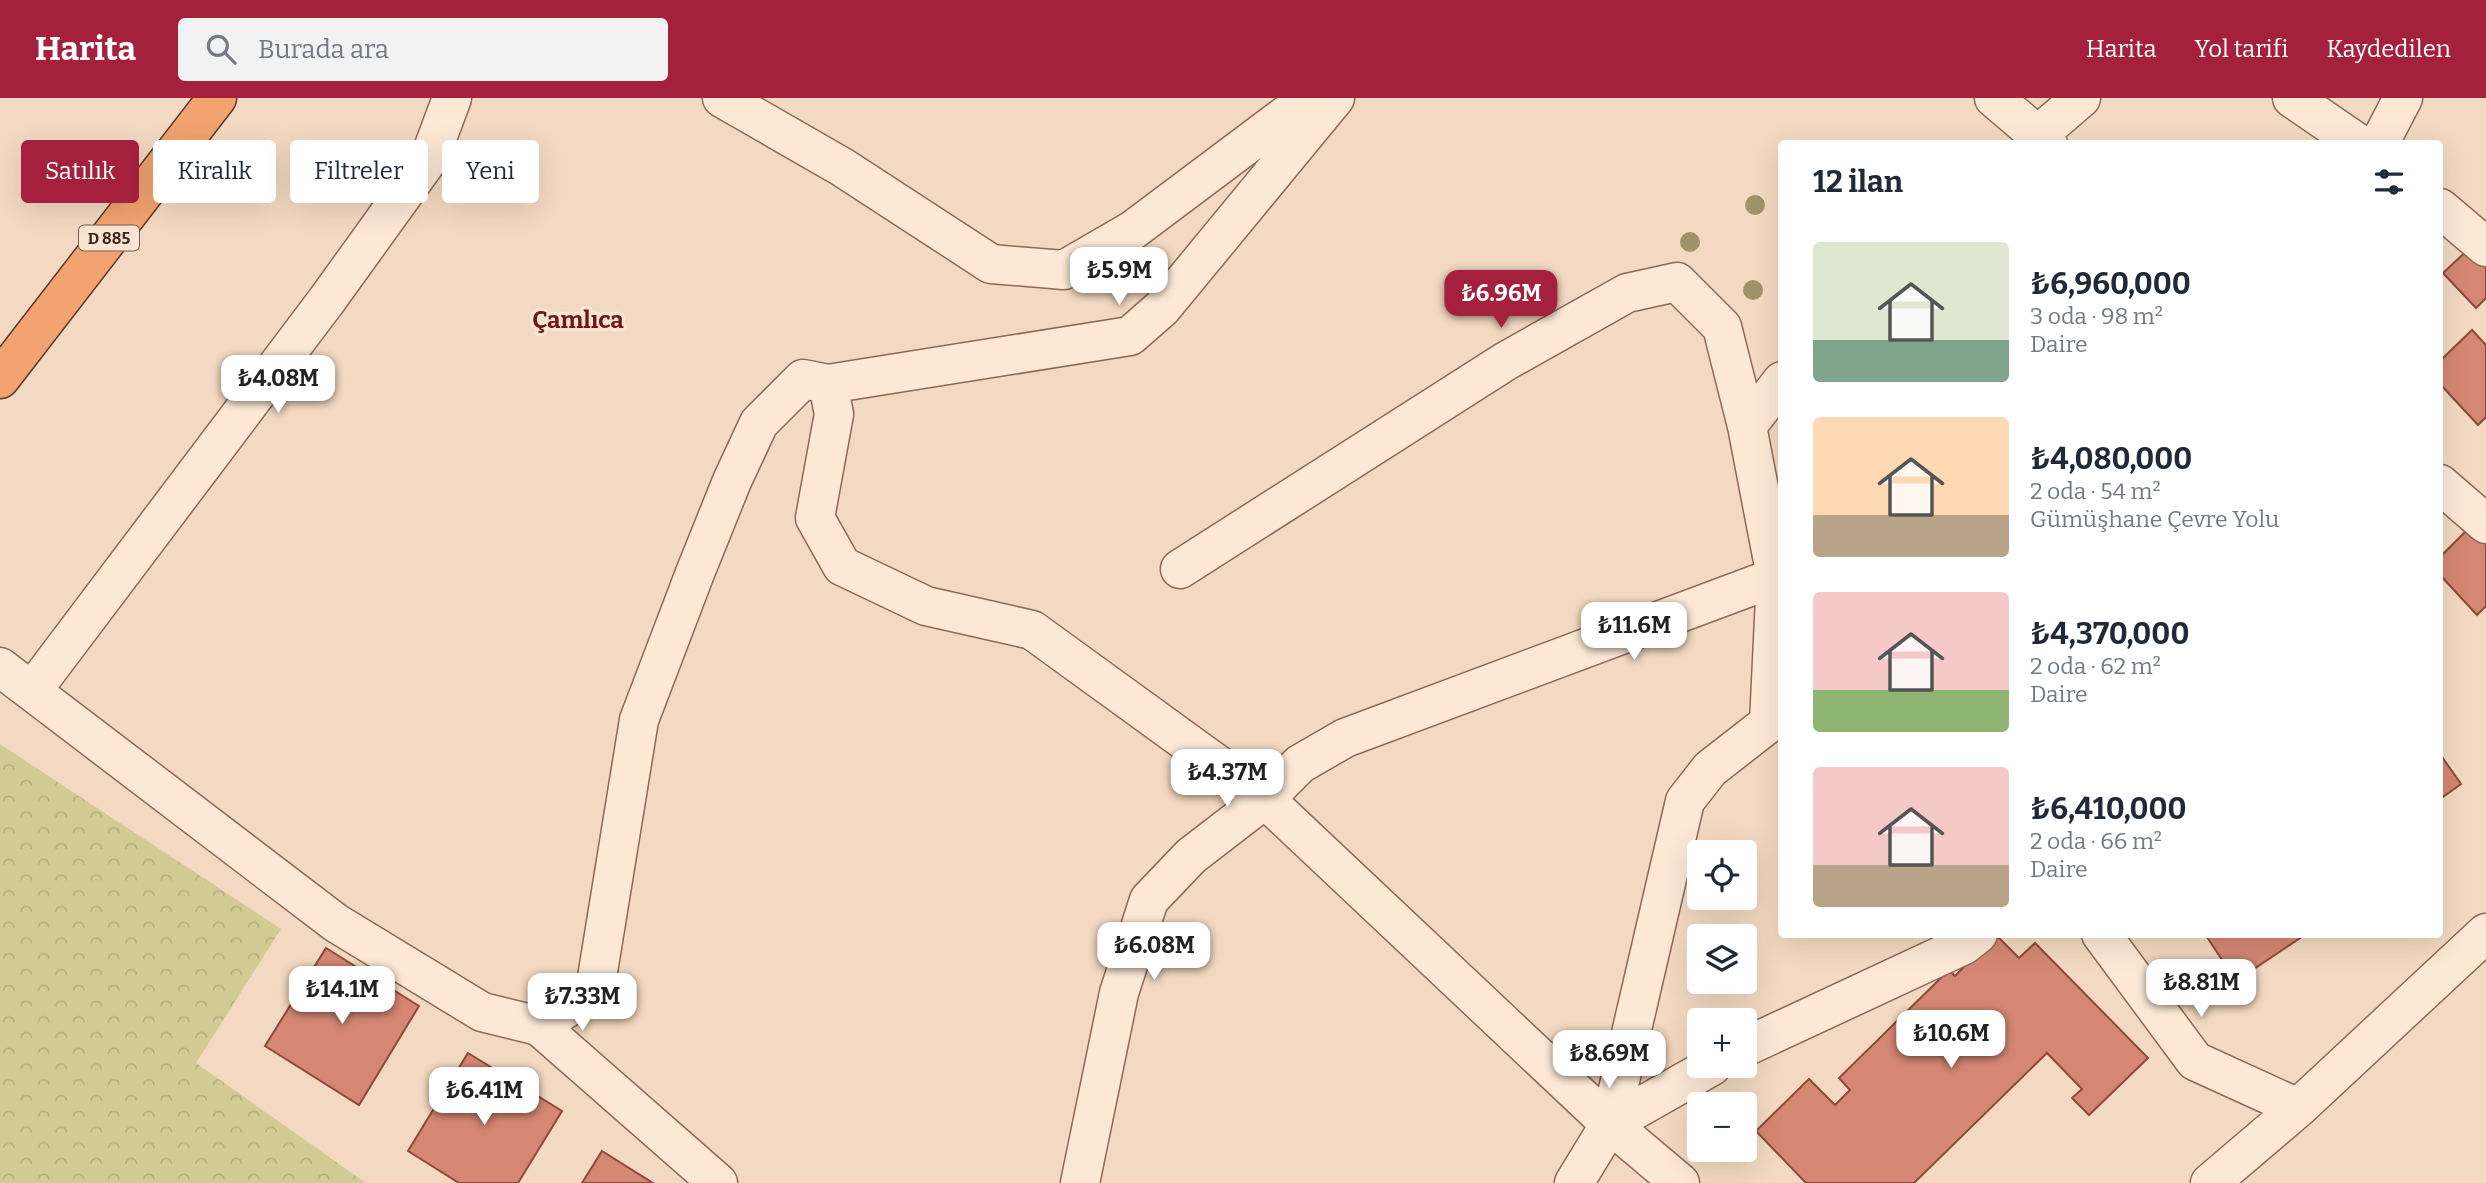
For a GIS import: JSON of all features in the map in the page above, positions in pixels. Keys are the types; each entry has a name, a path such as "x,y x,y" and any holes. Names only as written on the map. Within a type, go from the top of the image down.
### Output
{"highway":[{"name":"D 885","path":"0,379 217,98"}],"street":[{"path":"32,691 327,300 430,157 452,98"},
{"path":"722,98 842,167 991,264 1064,270 1133,230 1309,98"},
{"path":"538,1026 595,990 639,720 732,481 759,423 803,379 828,384 1130,336 1162,308 1335,98"},
{"path":"1994,98 2038,140"},
{"path":"2040,140 2081,98"},
{"path":"2292,98 2353,140"},
{"path":"2381,140 2403,98"},
{"path":"2443,211 2486,247"},
{"path":"1180,569 1506,361 1627,293 1677,282 1722,327 1747,426 1776,577 1775,720 1710,769 1685,801 1610,1124 1574,1183"},
{"path":"828,384 834,414 815,518 842,566 926,606 1032,630 1265,799 1610,1124 1680,1183"},
{"path":"1747,426 1778,386"},
{"path":"2443,487 2486,524"},
{"path":"1080,1183 1119,993 1149,900 1191,856 1265,799 1300,764 1346,738 1776,577"},
{"path":"0,667 336,923 482,1012 538,1026 718,1183"},
{"path":"2210,1183 2298,1108 2486,933"},
{"path":"1757,1041 1964,945 1973,938"},
{"path":"2104,938 2195,1061 2298,1108"},
{"path":"1610,1124 1691,1078"}],"green space":[{"path":"0,744 281,929 196,1063 366,1183 0,1183"}],"building":[{"path":"2474,244 2486,257 2486,298 2476,308 2443,273"},
{"path":"2472,330 2486,345 2486,417 2478,425 2443,387 2443,358"},
{"path":"2477,520 2486,530 2486,606 2477,615 2443,578 2443,554"},
{"path":"2443,758 2461,784 2443,797"},
{"path":"1993,938 1999,938 2019,958 2035,943 2148,1058 2089,1115 2072,1098 2082,1089 2047,1053 1914,1183 1806,1183 1757,1130 1809,1079 1835,1105 1850,1090 1839,1078 1949,970 1955,976"},
{"path":"2208,938 2300,938 2236,981"},
{"path":"326,948 419,1006 359,1105 265,1046"},
{"path":"468,1053 562,1111 518,1183 459,1183 408,1151"},
{"path":"602,1151 653,1183 582,1183"}],"district":[{"name":"Çamlıca","path":"578,320"}]}
